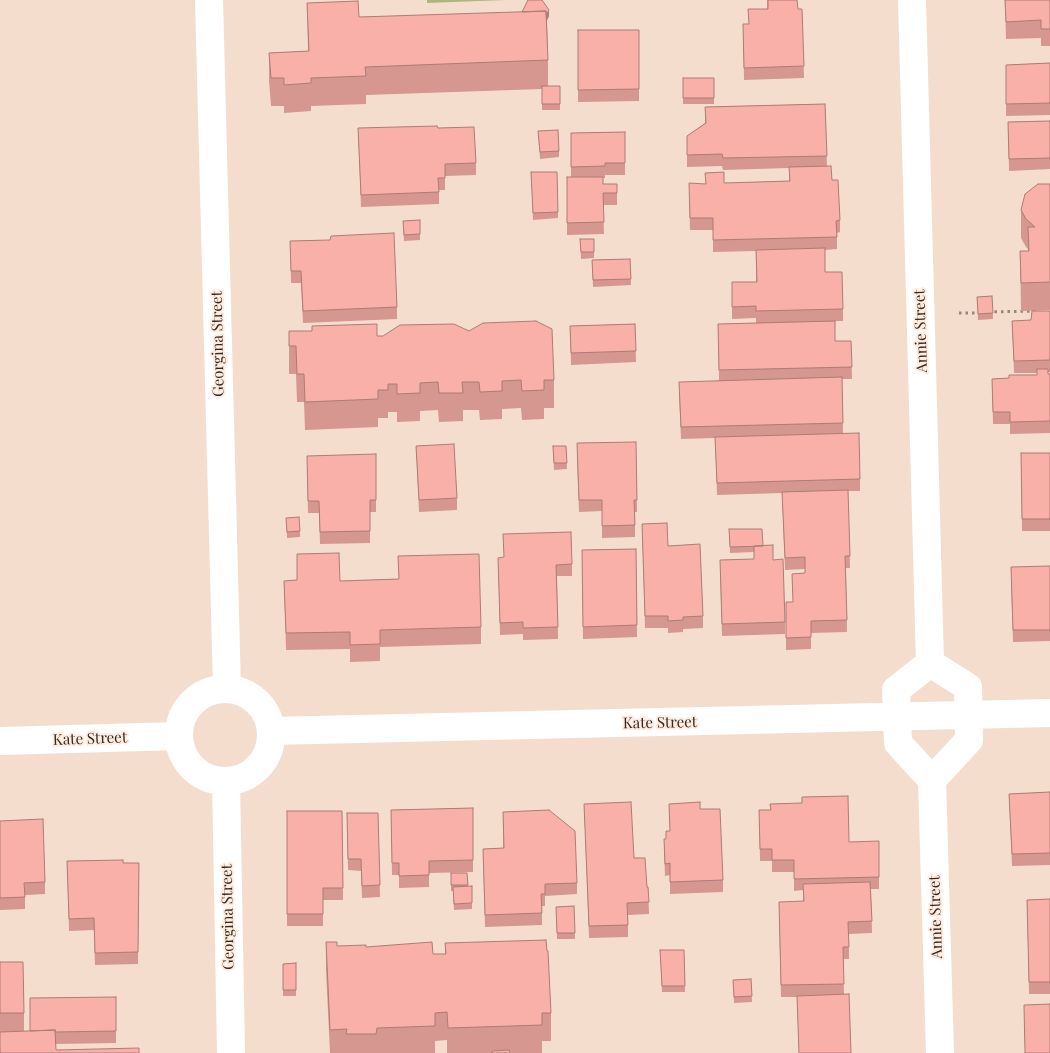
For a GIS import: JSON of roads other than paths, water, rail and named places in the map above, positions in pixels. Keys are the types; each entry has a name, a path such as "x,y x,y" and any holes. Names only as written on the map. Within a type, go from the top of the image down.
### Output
{"street":[{"name":"Georgina Street","path":"209,0 226,689"},
{"name":"Annie Street","path":"912,0 930,663"},
{"path":"930,663 968,687 969,715 969,740 932,780 898,743 896,690 930,663"},
{"path":"226,689 240,691 261,706 268,718 271,732 270,746 264,760 254,771 241,779 226,781 211,779 199,773 189,763 182,750 179,736 181,721 188,708 199,698 212,691 226,689"},
{"name":"Kate Street","path":"271,732 1050,713"},
{"name":"Kate Street","path":"0,741 179,736"},
{"name":"Annie Street","path":"932,780 940,1053"},
{"name":"Georgina Street","path":"226,781 231,1053"}]}
